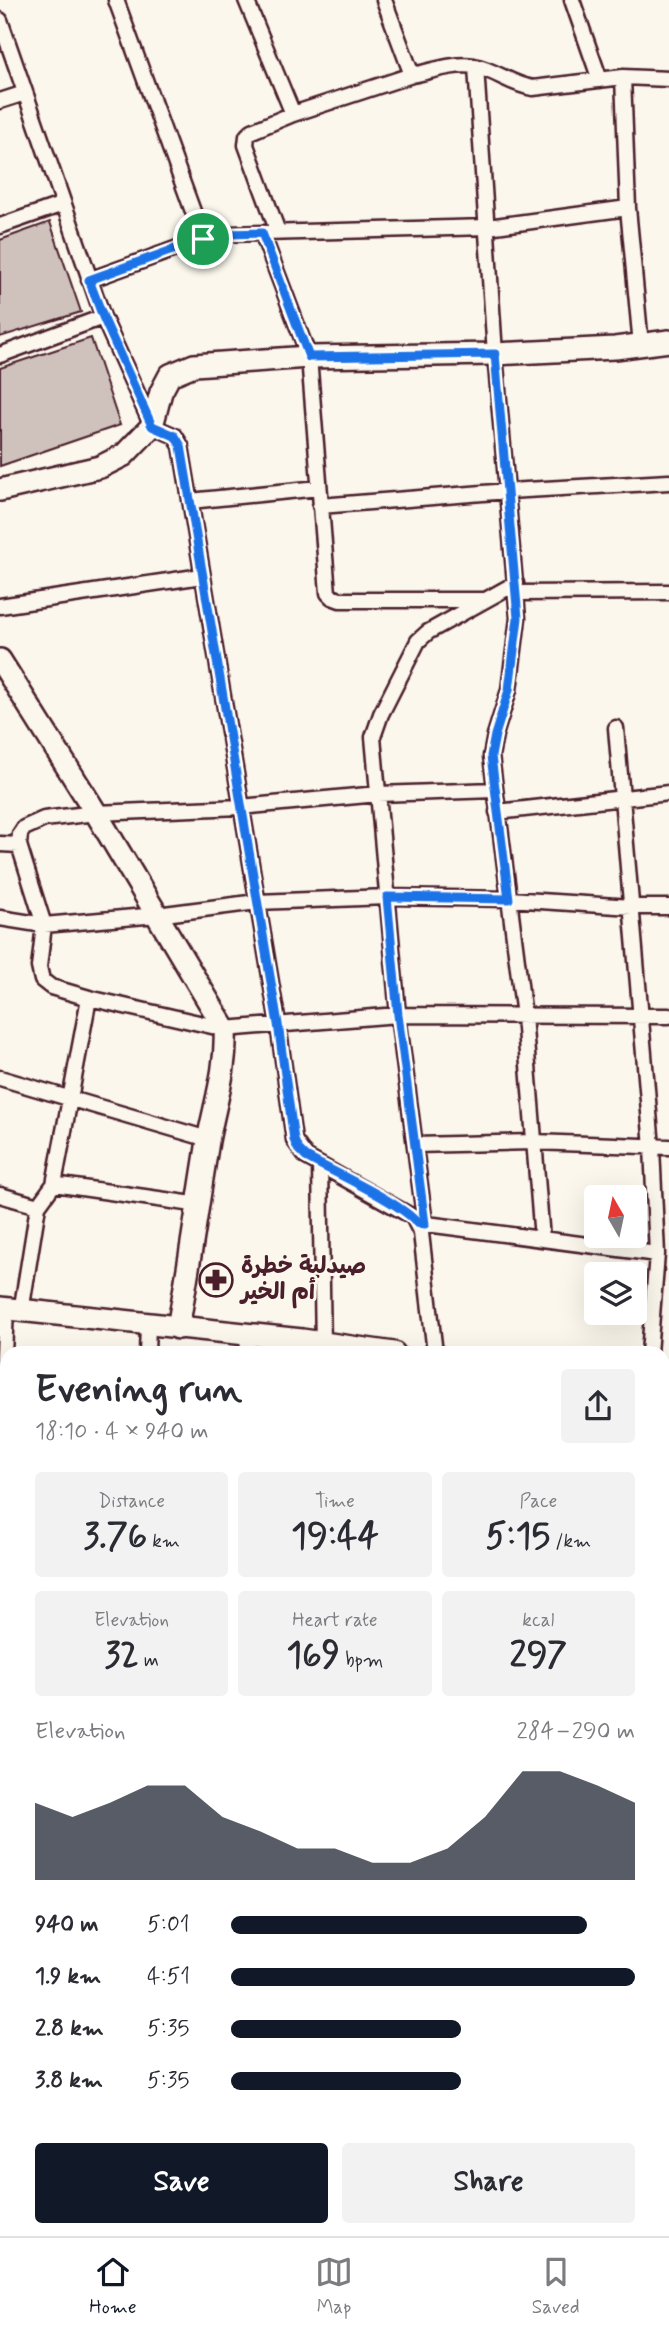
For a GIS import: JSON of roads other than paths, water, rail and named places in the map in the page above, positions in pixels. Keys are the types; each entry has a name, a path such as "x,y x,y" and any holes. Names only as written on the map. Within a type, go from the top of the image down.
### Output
{"street":[{"path":"116,0 203,239"},
{"path":"246,0 293,114"},
{"path":"384,0 412,75"},
{"path":"572,0 600,80"},
{"path":"0,20 103,317 152,426 175,436 181,446 278,1024 294,1140 298,1149 306,1157 391,1204 421,1224 542,1240 661,1261"},
{"path":"278,232 246,145 247,136 252,131 293,114 412,75 461,66 476,67 519,86 533,88 623,78 669,79"},
{"path":"476,67 495,354 518,618 509,690 492,744 491,756 523,1016 542,1240"},
{"path":"623,78 628,208 641,345"},
{"path":"0,101 25,93"},
{"path":"0,226 63,204"},
{"path":"89,280 203,239 228,234 488,227 628,208"},
{"path":"262,233 309,357 326,587 332,597 340,600 486,600"},
{"path":"0,355 103,317"},
{"path":"0,490 112,463 124,455 152,426 165,382 170,375 194,365 309,357 495,354 669,341"},
{"path":"320,506 669,482"},
{"path":"190,501 319,488"},
{"path":"0,606 202,576"},
{"path":"434,1346 421,1233 415,1145 398,1015 373,737 381,714 412,651 428,632 486,600 516,588 669,592"},
{"path":"0,660 96,813 225,1029 223,1076 208,1139 200,1205 178,1328"},
{"path":"616,728 661,1261 650,1346"},
{"path":"495,790 378,794 241,807 96,813 35,821 24,828 20,834 19,845 44,925 39,967 42,981 51,987 89,998 225,1029 398,1015 669,1016"},
{"path":"497,812 669,793"},
{"path":"0,844 19,845"},
{"path":"0,918 44,925 157,915 257,902 387,897 509,899 669,907"},
{"path":"7,1346 9,1310 38,1206 54,1184 89,998"},
{"path":"0,1078 208,1139"},
{"path":"415,1145 534,1142 669,1147"},
{"path":"320,1165 323,1346"},
{"path":"54,1184 200,1205"},
{"path":"0,1195 38,1206"},
{"path":"9,1310 178,1328 248,1344 286,1346"},
{"path":"148,1325 148,1346"}],"place":[{"name":"صيدلية خطرة أم الخير","path":"216,1280"}]}
